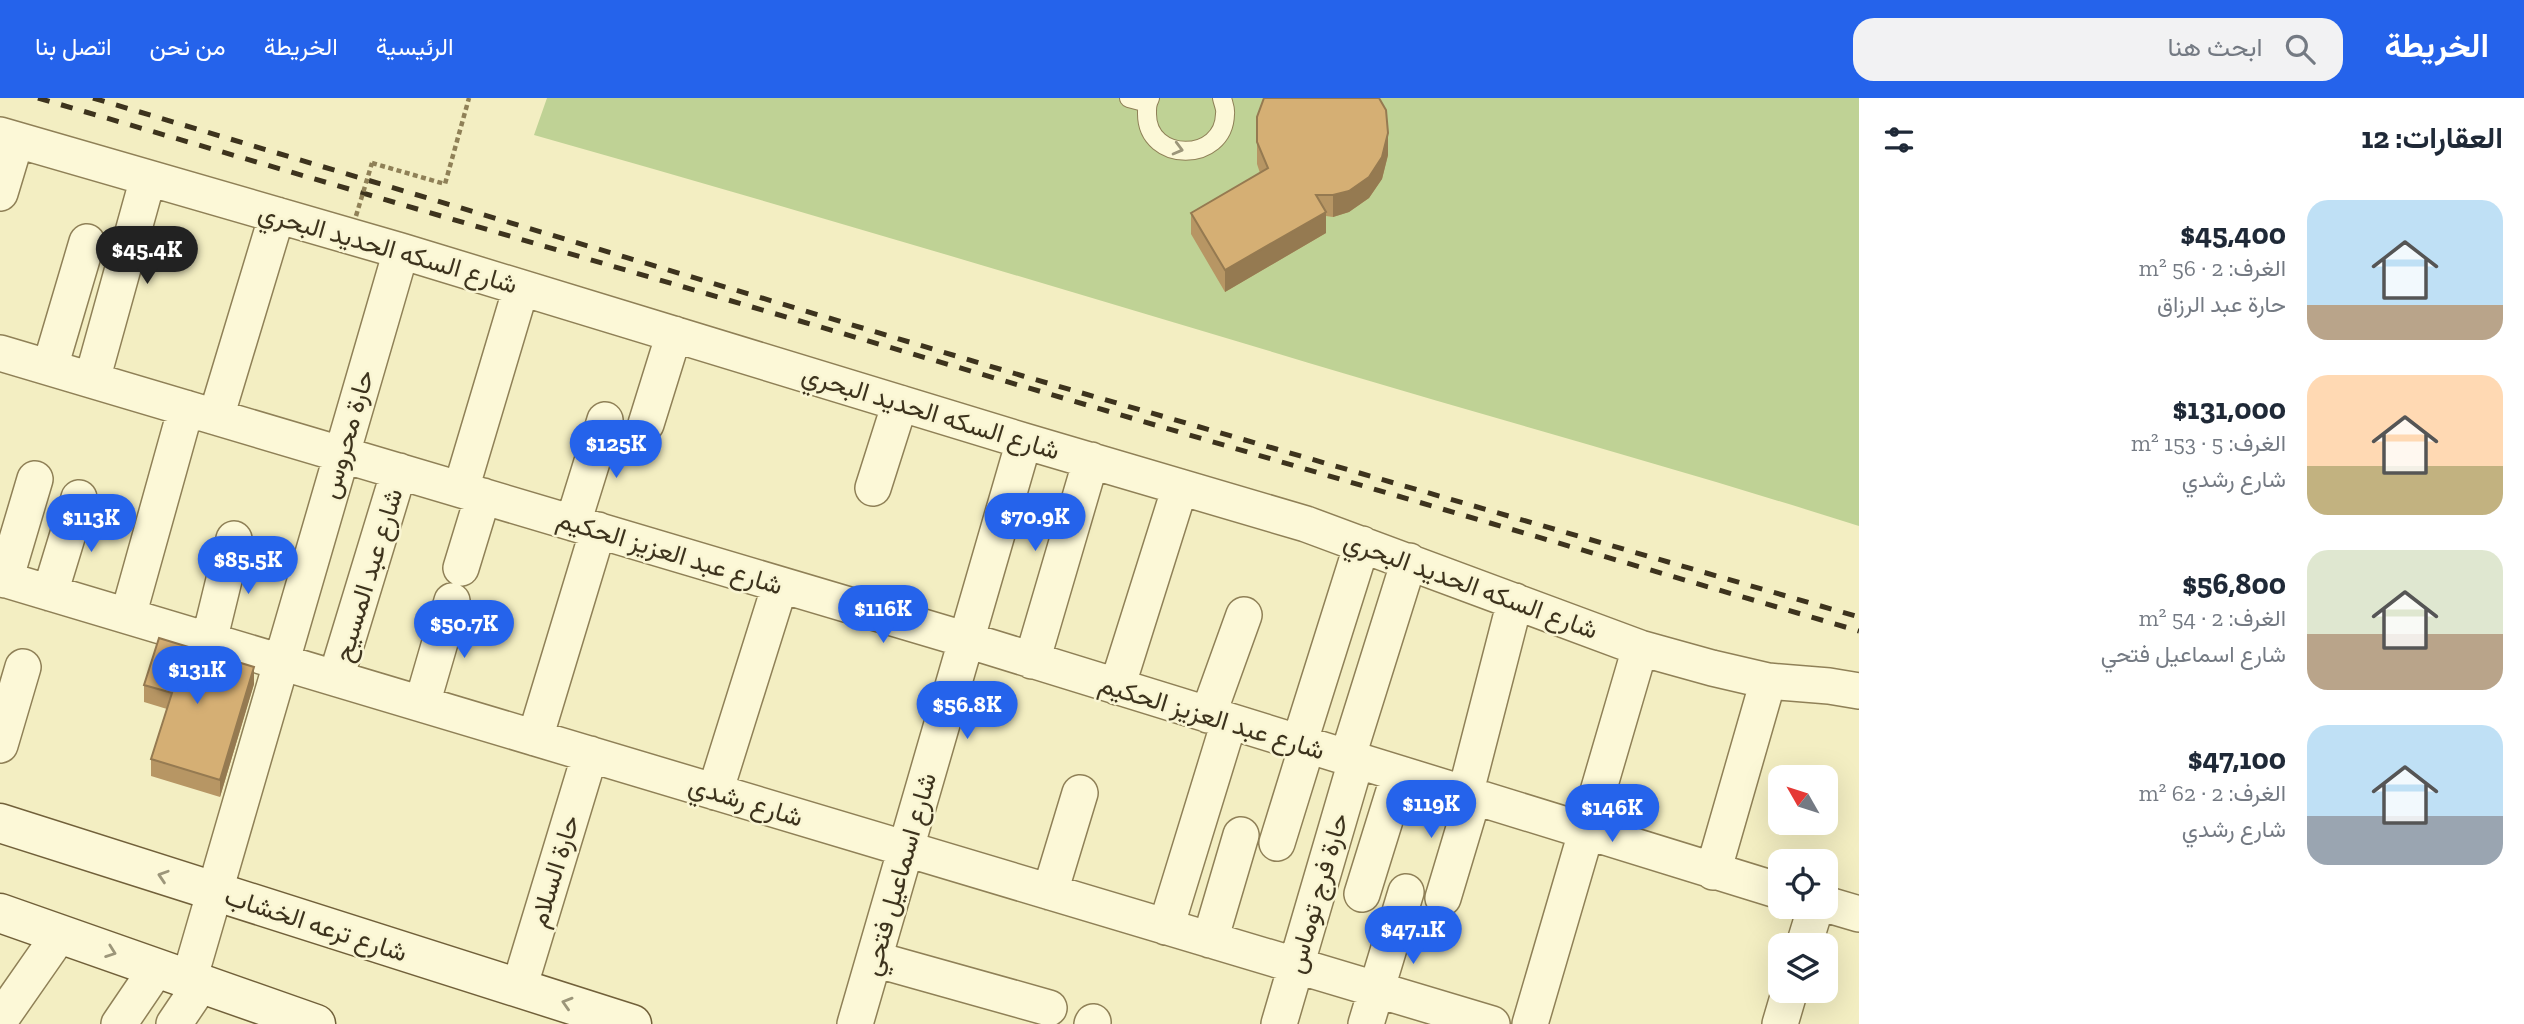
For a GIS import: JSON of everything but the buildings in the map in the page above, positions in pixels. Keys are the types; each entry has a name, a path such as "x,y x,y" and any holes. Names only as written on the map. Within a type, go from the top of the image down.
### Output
{"street":[{"name":"شارع السكه الحديد البحري","path":"8,137 401,251 1306,524 1640,648 1768,681 1859,691"},
{"path":"0,193 8,137"},
{"path":"92,380 148,178"},
{"path":"128,617 201,412 277,215"},
{"path":"50,368 88,242"},
{"name":"حارة محروس","path":"182,977 214,892 401,251"},
{"path":"422,704 457,585 472,493 521,288"},
{"path":"646,425 674,334"},
{"name":"شارع عبد العزيز الحكيم","path":"0,353 967,640 1768,888"},
{"path":"873,488 900,403"},
{"path":"536,738 586,527 605,420"},
{"name":"شارع اسماعيل فتحي","path":"855,1024 1024,441"},
{"path":"1032,661 1091,460"},
{"name":"شارع عبد المسيح","path":"336,678 399,471"},
{"path":"2,579 35,479"},
{"path":"1117,687 1180,487"},
{"path":"50,593 79,498"},
{"path":"209,641 234,539"},
{"path":"1277,843 1362,544"},
{"name":"حارة فرج توماس","path":"1279,1024 1409,561"},
{"name":"شارع رشدي","path":"2,579 1492,1024"},
{"path":"715,792 780,584"},
{"path":"1443,898 1515,601"},
{"path":"1167,927 1244,615"},
{"path":"1530,1024 1640,648"},
{"path":"0,745 23,667"},
{"path":"1713,872 1768,681"},
{"name":"حارة السلام","path":"519,988 590,754"},
{"path":"1362,894 1399,775"},
{"path":"1050,892 1080,793"},
{"name":"شارع ترعه الخشاب","path":"0,823 632,1024"},
{"path":"1210,940 1241,835"},
{"path":"1366,1024 1406,892"},
{"path":"1838,908 1859,914"},
{"path":"0,913 310,1023"},
{"path":"0,1020 61,934"},
{"path":"874,959 1049,1008"},
{"path":"119,1024 182,977"},
{"path":"174,1024 182,977"},
{"path":"1780,1024 1786,1003"}],"lane":[{"path":"1129,98 1149,101 1147,121 1156,138 1171,149 1189,152 1207,146 1220,133 1225,114 1222,98"}],"path":[{"path":"356,216 372,163 445,184 468,98"}],"green space":[{"path":"547,98 1859,98 1859,526 738,193 534,135"}],"railway":[{"path":"38,98 1859,631"},
{"path":"93,98 1023,376 1859,617"}]}
